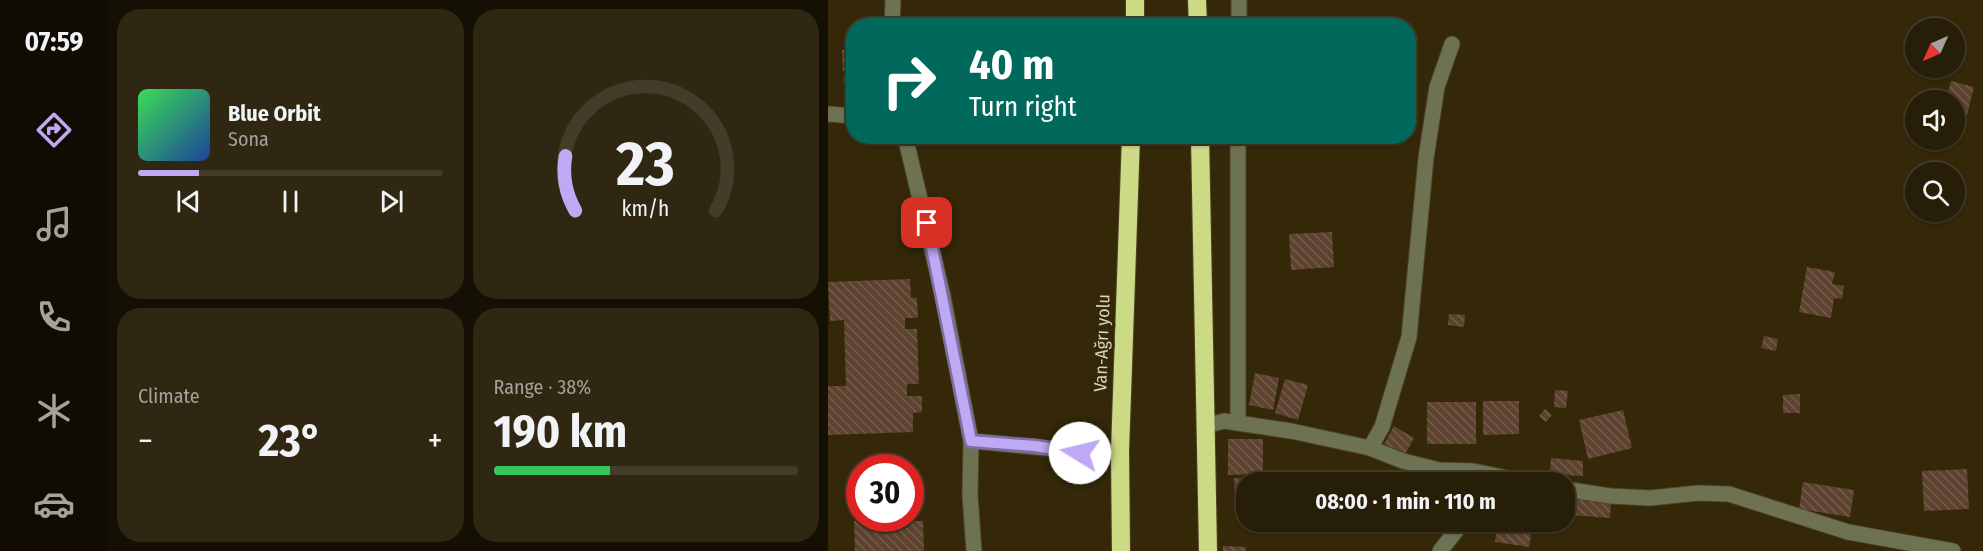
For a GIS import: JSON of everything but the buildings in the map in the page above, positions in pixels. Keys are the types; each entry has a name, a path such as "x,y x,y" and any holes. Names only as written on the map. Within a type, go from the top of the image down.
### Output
{"highway":[{"path":"1135,18 1136,0"},
{"path":"1197,0 1198,18"},
{"name":"Van-Ağrı yolu","path":"1121,551 1120,451 1131,144"},
{"path":"1200,144 1208,551"}],"street":[{"path":"892,18 893,0"},
{"path":"1239,0 1239,18"},
{"path":"1370,448 1382,427 1410,337 1426,158 1437,87 1452,44"},
{"path":"828,114 846,115"},
{"path":"907,144 941,286 971,441 970,495 974,551"},
{"path":"1238,144 1238,422"},
{"path":"1205,426 1224,421 1291,430 1370,448 1403,461 1448,472"},
{"path":"971,441 1035,446 1080,453 1120,451"},
{"path":"1575,491 1610,496 1650,498 1698,493 1729,494 1848,532 1931,549 1953,551"},
{"path":"1440,551 1455,532"}],"route":[{"path":"927,223 971,441 1035,446 1080,453"}]}
